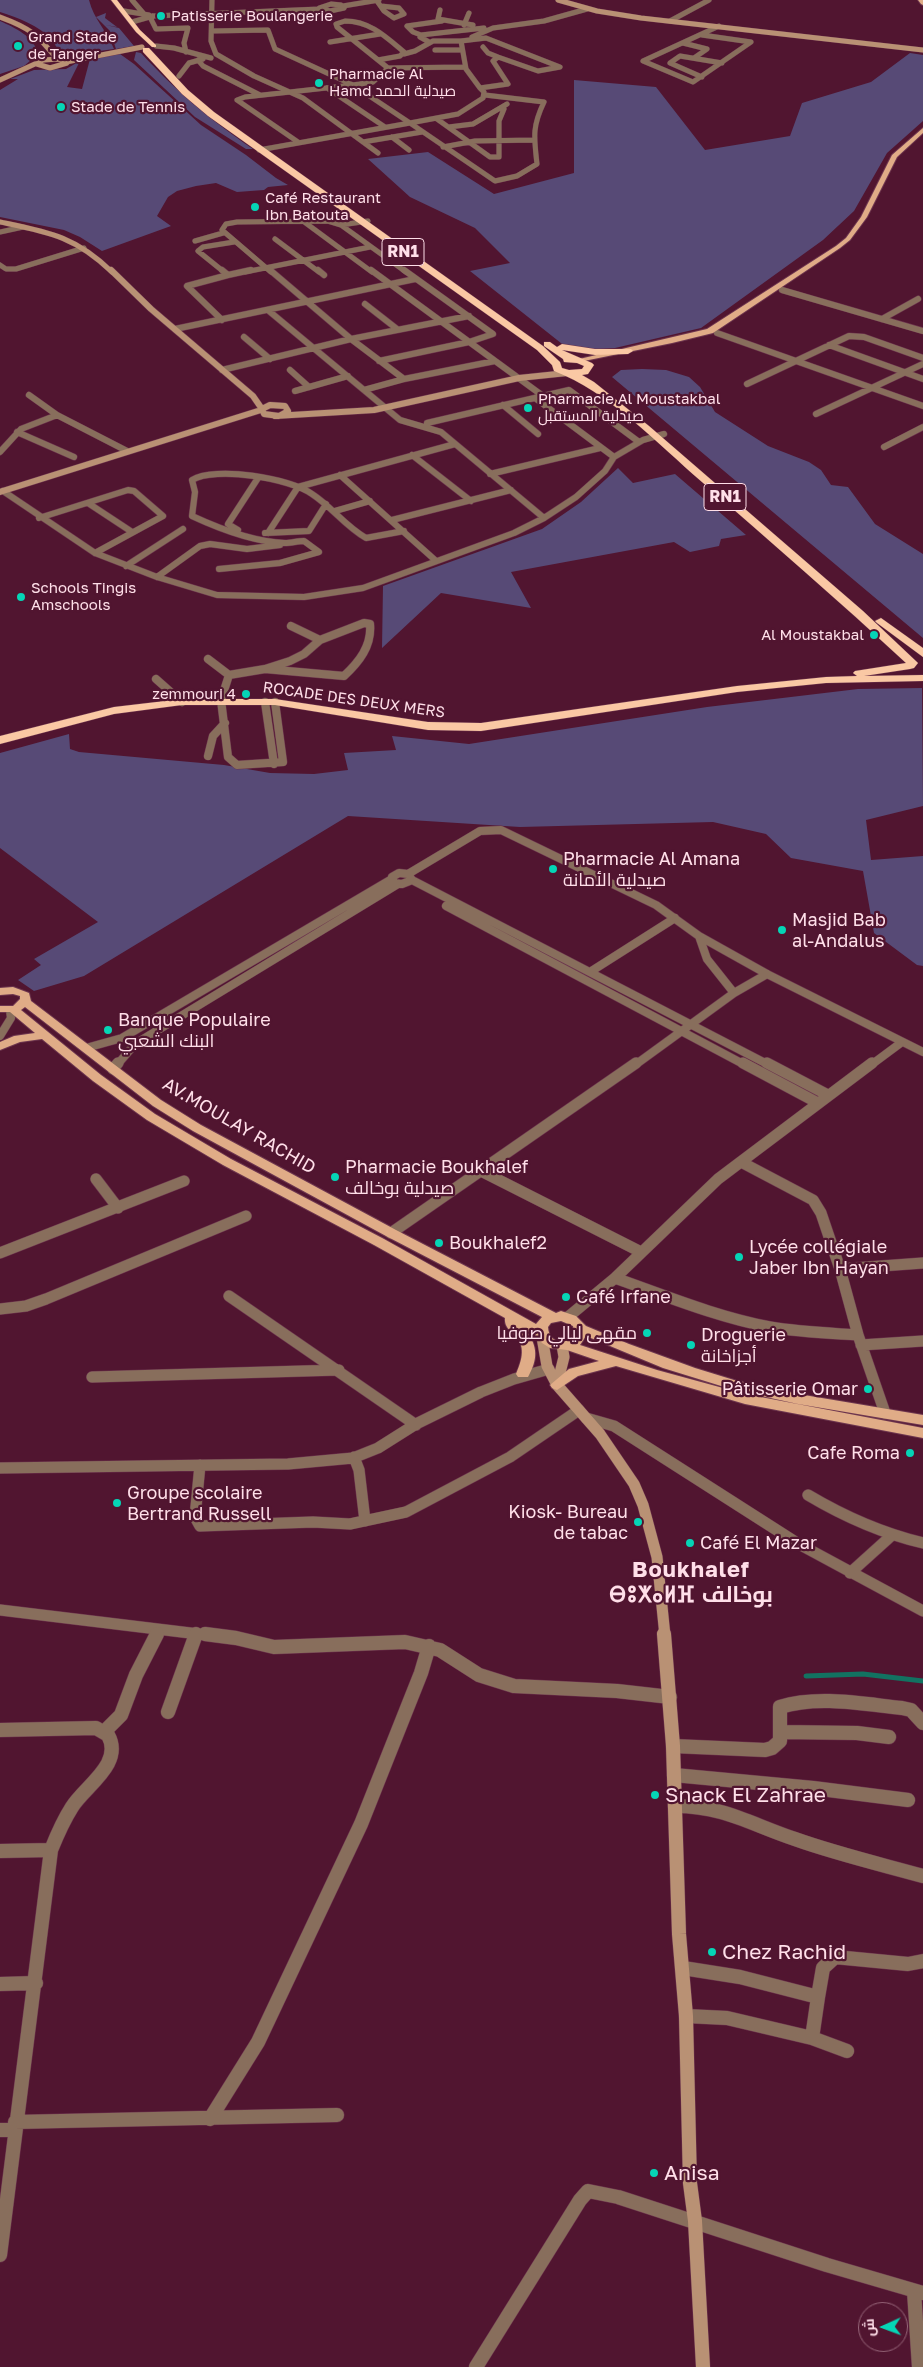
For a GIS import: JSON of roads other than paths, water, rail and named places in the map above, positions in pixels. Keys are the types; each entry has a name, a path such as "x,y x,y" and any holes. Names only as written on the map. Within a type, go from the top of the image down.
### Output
{"highway":[{"name":"RN1","path":"114,0 179,76 204,102 262,149 540,348 556,364 557,369 591,384 659,435 923,654"},
{"name":"RN1","path":"106,3 144,49 185,92 352,216 364,221 565,356 587,363 588,369 659,435 915,663 914,673 923,678"},
{"path":"144,49 156,48"},
{"path":"543,341 565,348 588,352 628,351"},
{"path":"556,364 567,360 578,360"},
{"path":"568,373 580,373 588,369"},
{"name":"ROCADE DES DEUX MERS","path":"826,680 915,663"},
{"name":"ROCADE DES DEUX MERS","path":"0,740 114,710 182,702 221,700 270,702 428,726 481,727 737,689 826,680 923,678"}],"main road":[{"path":"578,360 628,351 710,331 842,245 864,217 894,156 923,130"},
{"path":"890,184 902,156 923,138"},
{"path":"588,369 716,333 852,245 877,210"},
{"name":"AV.MOULAY RACHID","path":"3,988 23,993 26,997 25,1002 157,1103 197,1128 391,1233 561,1317"},
{"path":"8,1009 25,1002"},
{"name":"AV.MOULAY RACHID","path":"8,1009 45,1035 97,1078 172,1130 227,1162 380,1242 541,1334"},
{"path":"0,1046 18,1039 45,1035"},
{"path":"505,1314 521,1334 530,1350 531,1359 523,1374"},
{"path":"923,1420 810,1402 718,1381 664,1364 581,1329 574,1320 561,1317 543,1323 541,1334 550,1343 564,1345 695,1386 773,1406 923,1433"},
{"path":"564,1345 576,1341 581,1333 581,1329"},
{"path":"557,1384 574,1372 614,1362"}],"street":[{"path":"133,1 140,0"},
{"path":"212,0 211,41 214,50 221,58 254,76 290,92 321,110 378,153"},
{"path":"321,0 327,4 343,6 378,1 381,6"},
{"path":"558,0 587,9 670,21 923,50"},
{"path":"670,21 709,0"},
{"path":"133,1 144,14"},
{"path":"320,10 319,7 327,4"},
{"path":"132,22 152,16 337,11 344,8 343,6"},
{"path":"495,27 464,25 442,20 407,26 413,32 421,35 507,26 544,21 587,9"},
{"path":"440,10 438,19 442,20"},
{"path":"124,11 152,16"},
{"path":"337,11 347,20"},
{"path":"464,25 469,13"},
{"path":"1,16 33,31 42,38 59,59 66,62"},
{"path":"152,16 151,19 156,29 188,28 184,43 186,52"},
{"path":"507,26 522,18"},
{"path":"388,68 336,25 347,20 362,21 404,54"},
{"path":"494,20 495,27"},
{"path":"702,35 751,42 695,82 689,82 643,61 719,26"},
{"path":"464,40 495,27"},
{"path":"212,31 268,30 275,49 352,85 476,170 499,182 531,170 537,164 534,140 536,121 544,102 485,95"},
{"path":"330,42 380,34"},
{"path":"421,35 420,37 429,42"},
{"path":"378,60 400,56 429,42 486,38 560,68 538,71 498,58 488,53 483,47"},
{"path":"464,40 462,50 463,64 485,95"},
{"path":"683,43 707,49 694,58"},
{"path":"422,47 435,53 462,50"},
{"path":"156,48 178,49 211,58"},
{"path":"2,79 43,68 61,67 66,62 144,49"},
{"path":"40,62 50,50"},
{"path":"660,53 722,63"},
{"path":"2,79 40,62 101,55"},
{"path":"678,57 670,63 702,77"},
{"path":"179,76 189,63 198,60 221,58"},
{"path":"480,88 508,84 493,61 498,58"},
{"path":"423,63 430,59"},
{"path":"198,60 203,66 260,95"},
{"path":"40,62 43,68"},
{"path":"383,64 463,64"},
{"path":"298,142 237,100 260,95 373,82 388,68 463,64"},
{"path":"327,88 385,127"},
{"path":"262,149 351,132 437,120 458,114 485,95"},
{"path":"449,127 473,124 502,108 514,97"},
{"path":"437,120 472,142 496,161 499,157 499,120 504,110 502,108"},
{"path":"472,142 473,124"},
{"path":"363,142 422,132"},
{"path":"392,137 409,150"},
{"path":"442,147 472,142 534,140"},
{"path":"476,170 485,168"},
{"path":"332,222 352,216"},
{"path":"303,221 543,396"},
{"path":"379,360 469,342 493,334 341,225 332,222 303,221 234,222 224,225 223,233 267,267 351,339 404,379"},
{"path":"341,225 364,221"},
{"path":"0,222 61,236 84,248 101,260 122,282 254,396 264,414 273,416 286,413 288,408"},
{"path":"0,232 23,227"},
{"path":"195,241 223,233"},
{"path":"275,240 324,276"},
{"path":"228,275 198,250 234,242"},
{"path":"222,320 188,286 228,275 370,247"},
{"path":"0,265 6,269 16,269 84,248"},
{"path":"175,329 269,311 415,279"},
{"path":"782,290 923,332"},
{"path":"882,319 918,299"},
{"path":"365,304 397,329"},
{"path":"269,311 400,420 435,430 456,444 544,518"},
{"path":"222,370 351,339 468,316"},
{"path":"716,333 923,406"},
{"path":"244,336 270,358"},
{"path":"746,384 849,336 859,336 923,358"},
{"path":"829,345 923,379"},
{"path":"364,390 404,379 495,361"},
{"path":"519,378 556,364"},
{"path":"816,414 923,364"},
{"path":"290,370 309,387"},
{"path":"230,419 329,414 387,408 519,378 568,373"},
{"path":"296,391 348,376"},
{"path":"427,423 569,390 639,442"},
{"path":"29,395 57,415 127,451"},
{"path":"254,396 288,408 329,414"},
{"path":"535,398 614,458"},
{"path":"2,492 278,404"},
{"path":"503,405 538,434"},
{"path":"0,452 12,435 28,425 57,415"},
{"path":"884,447 923,427"},
{"path":"12,435 74,457"},
{"path":"2,492 95,553 157,577 217,595 288,598 324,595 363,588 435,560 491,542 544,518 584,490 604,471 614,458 639,442 659,435"},
{"path":"268,533 298,487 412,454 456,444"},
{"path":"490,474 600,448"},
{"path":"412,454 471,501"},
{"path":"286,543 215,527 192,516 195,492 192,480 195,476 222,473 258,478 298,487 311,492 366,538 404,531"},
{"path":"340,475 435,560"},
{"path":"258,478 228,524 232,528 268,533 309,531 326,504"},
{"path":"39,518 128,490 134,491 163,516 95,553"},
{"path":"392,520 511,490"},
{"path":"335,511 370,501"},
{"path":"88,503 132,532"},
{"path":"126,566 182,528"},
{"path":"157,577 200,546 210,544 254,549 305,541 319,553 280,564 219,569"},
{"path":"208,659 229,675 265,669 296,658 320,640 364,623 368,623 371,627 368,646 344,676 265,669"},
{"path":"291,626 320,640"},
{"path":"229,675 221,700 228,757 233,763 237,765 283,762 270,702"},
{"path":"156,679 182,702"},
{"path":"208,756 213,736 224,724"},
{"path":"113,1068 128,1049 140,1041 403,880 473,834 485,829 496,829 656,905 700,936 767,974 923,1052"},
{"path":"403,880 590,972 818,1103"},
{"path":"403,880 686,1028 828,1095"},
{"path":"86,1048 114,1041 162,1016 403,880"},
{"path":"590,972 675,918"},
{"path":"700,936 707,959 734,993"},
{"path":"391,1233 481,1172 734,993 767,974"},
{"path":"0,1036 11,1018 8,1009"},
{"path":"561,1317 615,1278 712,1185 828,1095 902,1042"},
{"path":"741,1162 813,1200 825,1222 860,1340 885,1413"},
{"path":"481,1172 641,1252"},
{"path":"96,1179 118,1208"},
{"path":"0,1253 184,1181"},
{"path":"0,1309 26,1306 46,1300 246,1216"},
{"path":"840,1269 923,1263"},
{"path":"615,1278 710,1311 757,1324 860,1340 923,1341"},
{"path":"228,1296 339,1370 416,1425"},
{"path":"541,1334 549,1369 557,1384 613,1450 634,1484 646,1514 656,1557 661,1589 673,1746 679,1934 686,2016 690,2183 695,2221 703,2367"},
{"path":"557,1384 564,1357 564,1345"},
{"path":"0,1468 200,1465 325,1461 354,1457 374,1450 416,1425 493,1386 523,1374 549,1369"},
{"path":"92,1376 339,1370"},
{"path":"200,1465 195,1517 200,1526 313,1522 350,1524 406,1512 510,1457 582,1414"},
{"path":"582,1414 614,1426 797,1543 923,1611"},
{"path":"354,1457 359,1470 365,1521"},
{"path":"808,1495 866,1528 923,1543"},
{"path":"850,1573 891,1536"},
{"path":"0,1610 236,1638 274,1647 386,1641 429,1646 440,1650 479,1675 514,1686 617,1691 670,1698"},
{"path":"105,1731 118,1721 125,1707 132,1684 159,1630"},
{"path":"168,1712 196,1633"},
{"path":"210,2119 258,2042 361,1824 421,1673 429,1646"},
{"path":"673,1746 765,1750 777,1745 781,1732 780,1707 804,1702 902,1708 910,1710 923,1723"},
{"path":"0,1730 86,1727 105,1731 111,1739 112,1747 108,1765 76,1800 65,1817 51,1850 36,1982 10,2127 0,2255"},
{"path":"781,1732 857,1733 890,1737"},
{"path":"674,1775 813,1788 908,1800"},
{"path":"675,1806 696,1805 725,1810 757,1825 813,1845 923,1876"},
{"path":"0,1851 51,1850"},
{"path":"812,2038 822,1966 826,1961 835,1957 908,1964 923,1961"},
{"path":"683,1968 740,1977 818,1997"},
{"path":"0,1984 36,1982"},
{"path":"686,2016 727,2018 812,2038 847,2051"},
{"path":"10,2127 337,2115"},
{"path":"476,2367 585,2193 591,2191 695,2221 826,2266 918,2292 919,2367"}],"waterway":[{"path":"806,1676 863,1674 923,1681"}],"place":[{"name":"Patisserie Boulangerie","path":"161,16"},
{"name":"Grand Stade de Tanger","path":"18,46"},
{"name":"Pharmacie Al Hamd صيدلية الحمد","path":"319,83"},
{"name":"Stade de Tennis","path":"61,107"},
{"name":"Café Restaurant Ibn Batouta","path":"255,207"},
{"name":"Pharmacie Al Moustakbal صيدلية المستقبل","path":"528,408"},
{"name":"Schools Tingis Amschools","path":"21,597"},
{"name":"Al Moustakbal","path":"874,635"},
{"name":"zemmouri 4","path":"246,694"},
{"name":"Pharmacie Al Amana صيدلية الأمانة","path":"553,869"},
{"name":"Masjid Bab al-Andalus","path":"782,930"},
{"name":"Banque Populaire البنك الشعبي","path":"108,1030"},
{"name":"Pharmacie Boukhalef صيدلية بوخالف","path":"335,1177"},
{"name":"Boukhalef2","path":"439,1243"},
{"name":"Lycée collégiale Jaber Ibn Hayan","path":"739,1257"},
{"name":"Café Irfane","path":"566,1297"},
{"name":"مقهى ليالي صوفيا","path":"647,1333"},
{"name":"Droguerie أجزاخانة","path":"691,1345"},
{"name":"Pâtisserie Omar","path":"868,1389"},
{"name":"Cafe Roma","path":"910,1453"},
{"name":"Groupe scolaire Bertrand Russell","path":"117,1503"},
{"name":"Kiosk- Bureau de tabac","path":"638,1522"},
{"name":"Café El Mazar","path":"690,1543"},
{"name":"Snack El Zahrae","path":"655,1795"},
{"name":"Chez Rachid","path":"712,1952"},
{"name":"Anisa","path":"654,2173"}],"district":[{"name":"Boukhalef ⴱⵓⵅⴰⵍⴼ بوخالف","path":"691,1582"}]}
